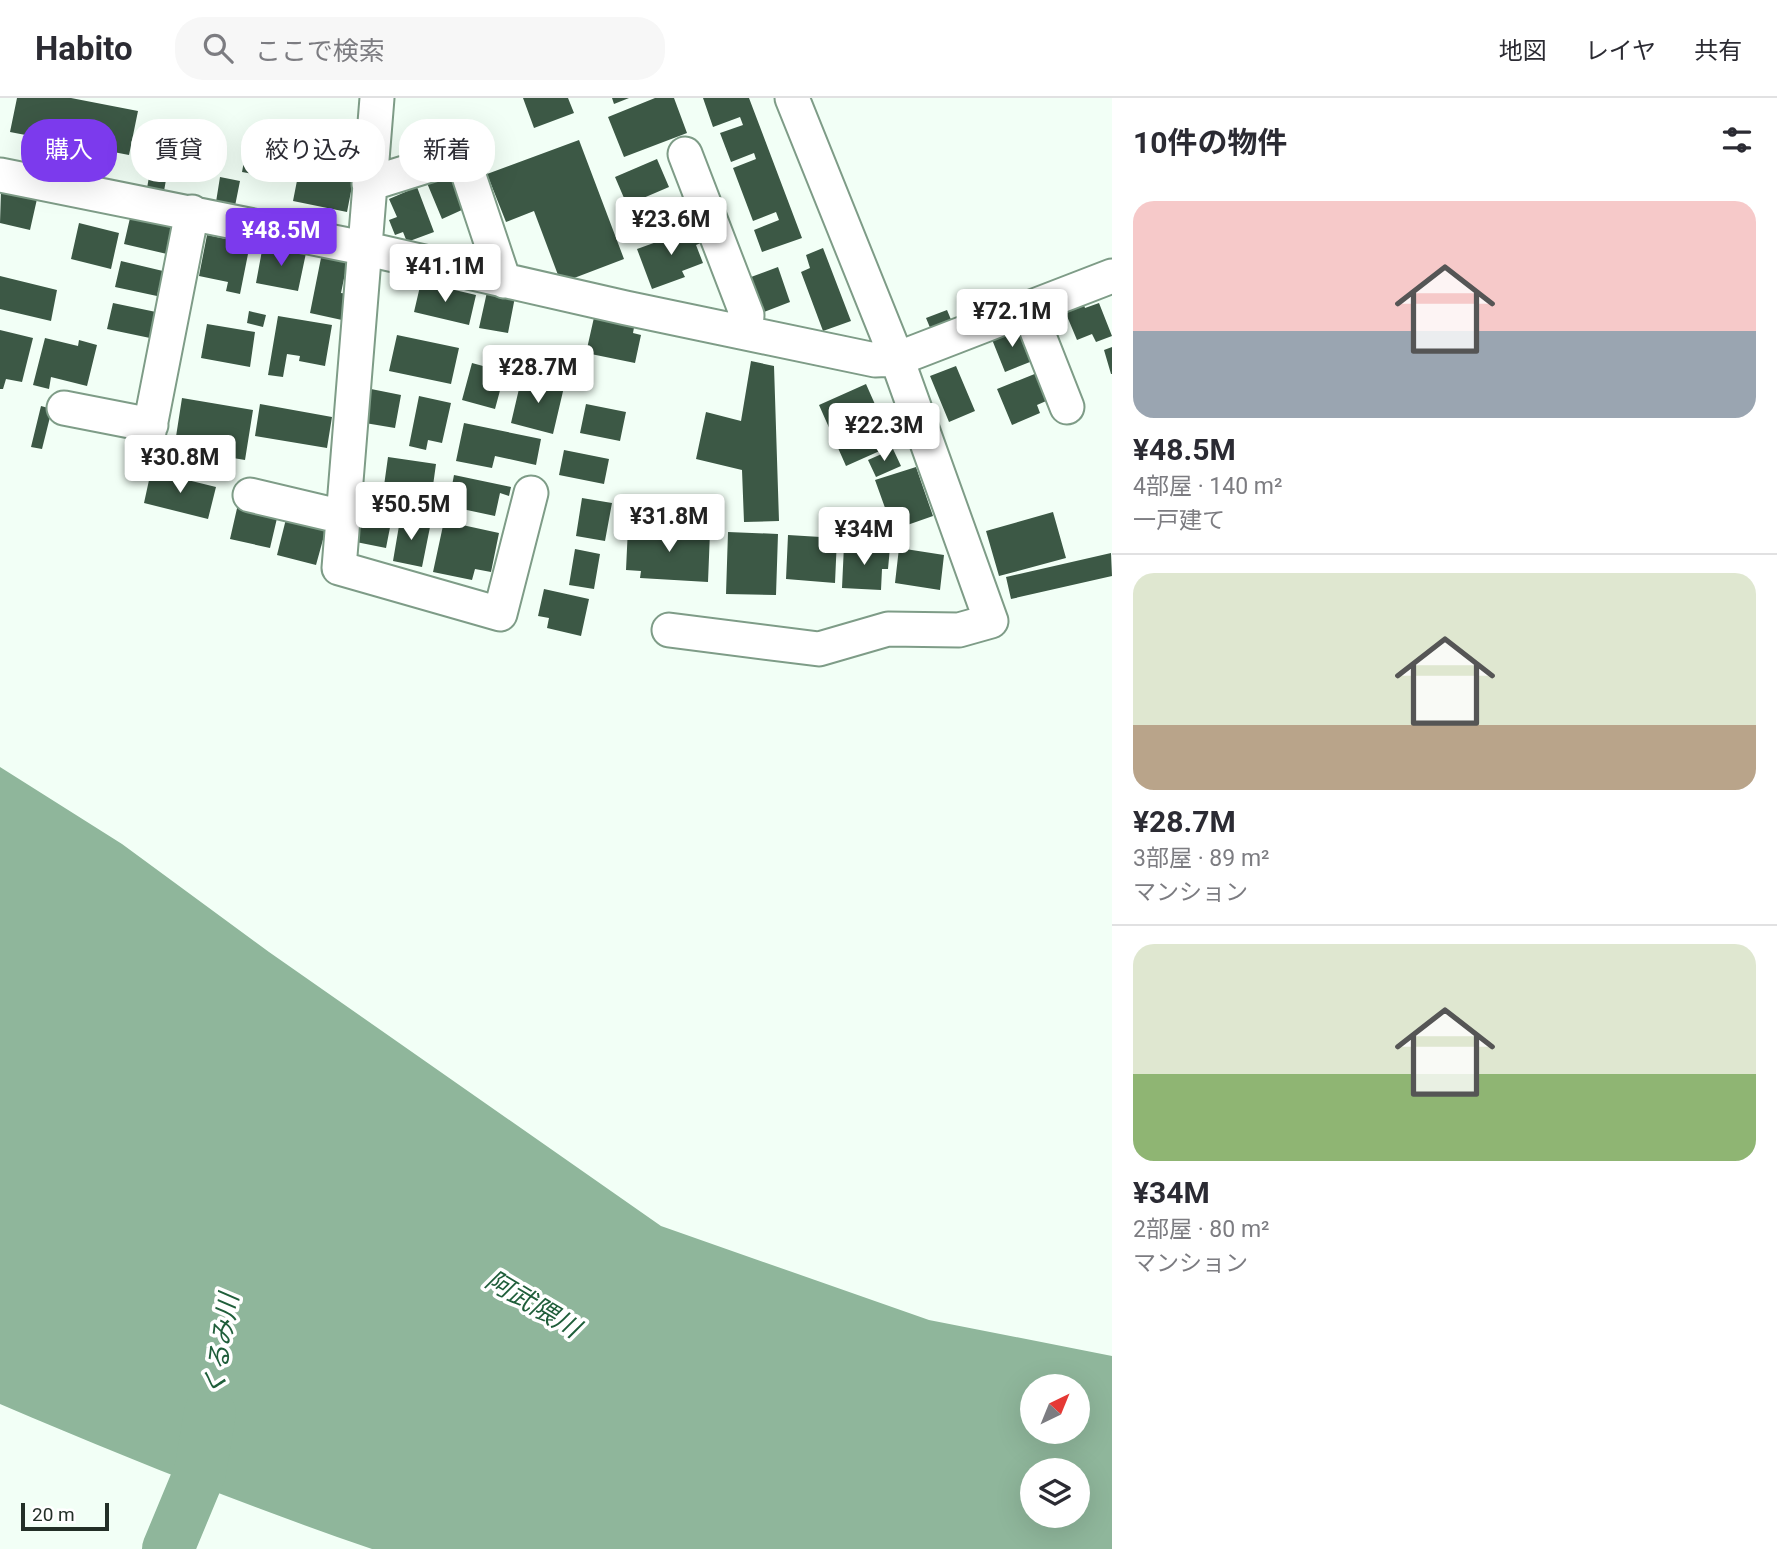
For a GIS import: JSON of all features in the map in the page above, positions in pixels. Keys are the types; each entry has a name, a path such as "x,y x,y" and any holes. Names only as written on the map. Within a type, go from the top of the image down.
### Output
{"street":[{"path":"377,98 339,569 500,614 531,493"},
{"path":"669,630 819,649 888,629 959,630 991,621 897,359 792,98"},
{"path":"685,154 747,315 746,333"},
{"path":"369,184 462,155 504,281"},
{"path":"0,175 363,248 504,281 875,360 897,359 1112,275"},
{"path":"64,408 148,439 192,212"},
{"path":"1028,308 1067,407"},
{"path":"250,495 343,517"}],"water":[{"name":"阿武隈川","path":"0,767 122,844 269,952 661,1226 929,1320 1112,1356 1112,1549 372,1549 278,1516 0,1404"}],"building":[{"path":"17,98 71,98 138,111 136,119 131,119 129,155 117,153 117,119 21,119 21,134 10,132"},
{"path":"523,98 568,98 574,113 534,128"},
{"path":"612,98 629,98 614,104"},
{"path":"655,98 674,98 687,133 624,157 608,117"},
{"path":"703,98 749,98 802,238 762,252 754,230 779,220 776,212 753,221 733,168 756,159 754,153 731,162 720,133 743,125 740,117 713,127"},
{"path":"579,140 624,259 561,283 534,211 506,222 490,182 495,182 495,171"},
{"path":"657,159 669,187 627,205 615,177"},
{"path":"227,178 240,181 235,206 216,202 219,182 227,182"},
{"path":"148,182 166,182 163,197 146,194"},
{"path":"297,182 353,182 347,212 293,201"},
{"path":"453,182 464,209 442,219 427,183"},
{"path":"417,187 434,232 407,242 403,232 395,235 389,220 397,217 389,199"},
{"path":"1,191 37,199 30,230 0,223"},
{"path":"130,218 173,227 167,254 124,244"},
{"path":"79,223 119,233 111,269 71,259"},
{"path":"698,227 703,242 696,245 703,263 682,271 685,277 652,289 637,249"},
{"path":"207,235 250,244 240,294 226,291 228,282 199,276"},
{"path":"263,245 306,253 298,291 256,283"},
{"path":"823,248 851,321 823,331 801,272 810,268 806,255"},
{"path":"322,253 348,259 341,293 348,294 342,320 310,313"},
{"path":"121,261 163,271 157,296 115,287"},
{"path":"778,267 790,302 764,312 751,277"},
{"path":"0,276 57,290 51,321 0,309"},
{"path":"421,282 476,295 469,325 414,312"},
{"path":"487,292 515,297 508,333 479,328"},
{"path":"989,300 993,308 973,317 969,309"},
{"path":"1083,302 1085,308 1099,303 1112,336 1096,342 1092,334 1077,340 1064,309"},
{"path":"113,303 156,312 150,338 107,329"},
{"path":"947,310 952,322 931,330 926,318"},
{"path":"249,311 266,315 263,327 247,323"},
{"path":"595,313 635,322 633,333 641,335 635,363 586,353"},
{"path":"278,316 332,325 325,366 299,361 300,356 287,354 283,377 268,375"},
{"path":"207,324 255,332 250,367 201,358"},
{"path":"1017,327 1035,360 1005,372 991,337"},
{"path":"0,330 33,338 22,382 6,379 3,389 0,389"},
{"path":"397,335 459,348 451,384 389,371"},
{"path":"45,338 78,346 79,340 97,345 87,386 51,377 49,389 33,385"},
{"path":"1112,347 1112,374 1111,374 1104,350"},
{"path":"751,361 774,366 779,521 744,522 742,470 696,459 706,412 741,421"},
{"path":"472,363 505,372 495,409 462,400"},
{"path":"956,366 975,411 949,422 930,376"},
{"path":"1042,371 1053,398 1037,405 1040,413 1012,425 997,389"},
{"path":"522,376 564,387 553,434 511,423"},
{"path":"866,384 893,445 846,466 819,405"},
{"path":"371,389 401,395 395,428 365,423"},
{"path":"419,396 451,403 442,443 428,440 426,450 409,446"},
{"path":"182,398 253,410 245,460 221,456 222,451 175,443"},
{"path":"260,404 332,417 327,448 255,436"},
{"path":"586,404 626,412 620,441 580,433"},
{"path":"41,406 52,409 42,449 31,447"},
{"path":"464,423 541,439 536,465 495,456 492,468 456,461"},
{"path":"893,449 901,466 876,477 868,460"},
{"path":"564,450 609,459 604,484 559,475"},
{"path":"388,457 436,464 431,500 383,493"},
{"path":"916,467 933,516 893,530 875,480"},
{"path":"151,471 216,487 208,519 144,503"},
{"path":"454,475 511,487 509,496 500,493 495,516 448,506"},
{"path":"582,498 612,503 605,541 576,536"},
{"path":"238,504 278,514 270,548 230,539"},
{"path":"363,506 393,512 386,548 356,542"},
{"path":"1053,512 1066,558 999,576 986,531"},
{"path":"401,514 416,517 415,524 430,527 422,567 393,561"},
{"path":"287,515 327,525 316,565 277,555"},
{"path":"444,521 499,533 491,572 475,569 472,580 433,572"},
{"path":"628,527 710,532 708,582 640,578 641,571 626,570"},
{"path":"728,532 778,534 776,595 726,594"},
{"path":"788,535 837,538 835,583 786,579"},
{"path":"844,545 890,547 888,569 882,569 881,590 842,588"},
{"path":"899,548 944,555 940,590 895,583"},
{"path":"575,549 600,554 594,589 569,585"},
{"path":"1111,553 1112,576 1011,599 1006,577"},
{"path":"544,589 589,599 581,636 547,628 549,618 538,616"}],"waterway":[{"name":"くるみ川","path":"168,1549 200,1472 210,1413"}]}
